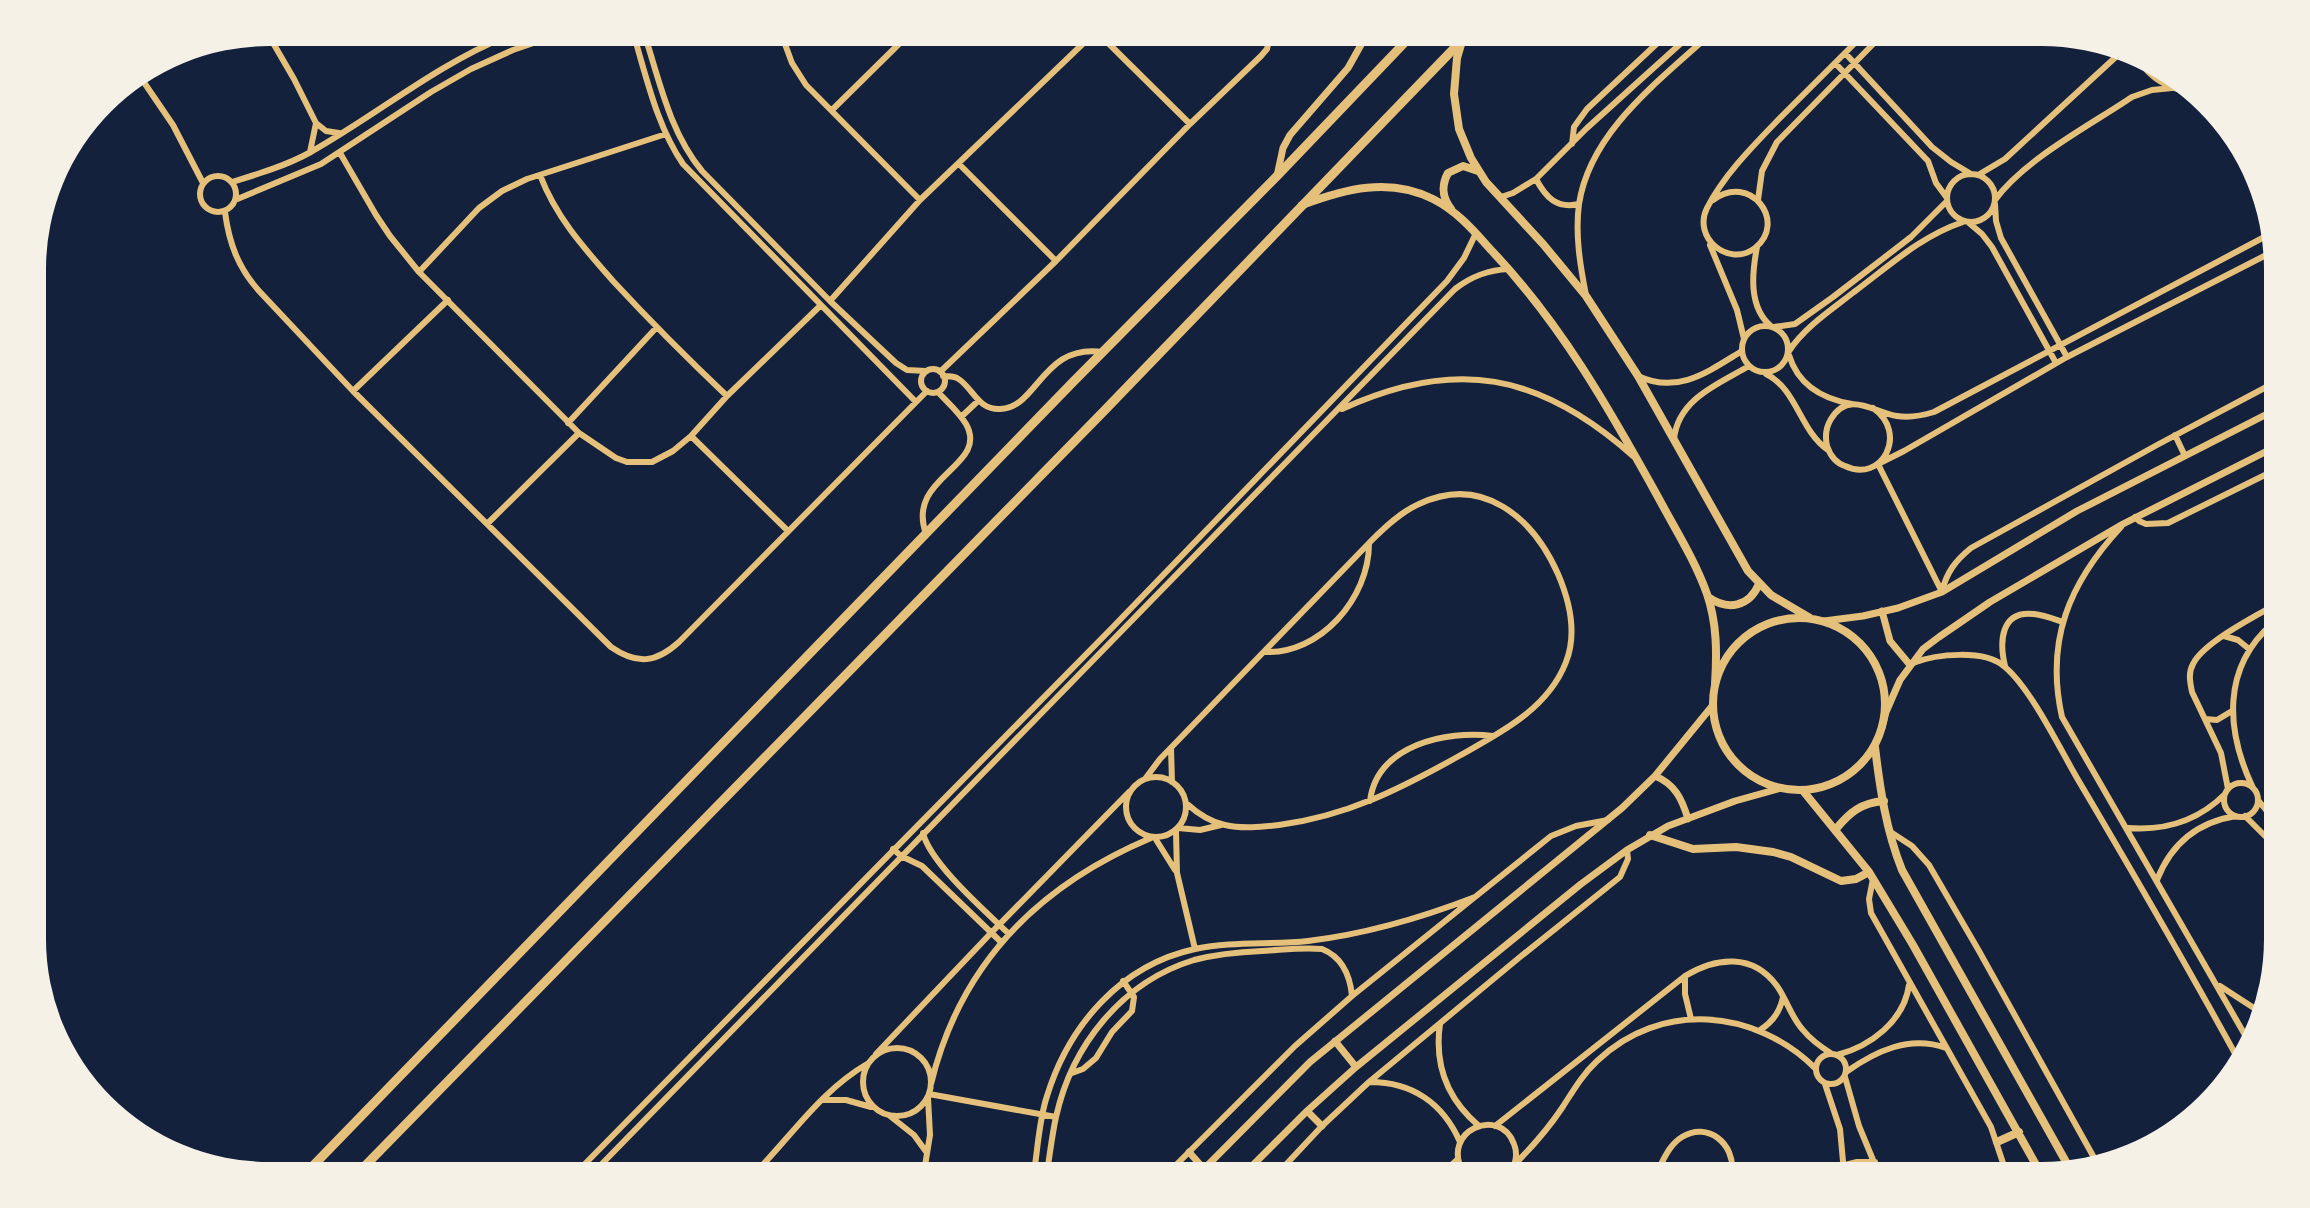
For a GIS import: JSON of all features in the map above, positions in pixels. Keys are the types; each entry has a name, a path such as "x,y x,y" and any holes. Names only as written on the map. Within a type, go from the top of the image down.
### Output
{"main road":[{"path":"317,1162 1401,46"},
{"path":"368,1162 1111,404 1457,46"},
{"path":"1462,46 1455,76 1456,112 1464,144 1479,171 1586,296 1638,376 1748,572 1759,584 1785,604 1810,618"},
{"path":"1451,210 1443,188 1448,173 1463,166 1479,171"},
{"path":"1302,205 1343,190 1365,187 1388,187 1410,191 1432,198 1451,210 1510,269 1562,336 1637,460 1700,576 1708,596 1716,639 1713,705 1717,733 1731,758 1752,777 1778,789 1804,792 1828,787 1847,777 1863,764 1875,747 1882,727 1886,694 1875,662 1854,636 1824,621 1789,618 1768,623 1750,633 1734,647 1723,664 1715,684"},
{"path":"1708,596 1716,603 1734,606 1750,599 1759,584"},
{"path":"1875,747 1889,831 1902,870 2065,1160"},
{"path":"1804,792 1871,875 2035,1162"},
{"path":"1836,830 1848,814 1859,807 1871,802 1884,801"},
{"path":"1650,835 1693,849 1736,847 1773,852 1841,881 1871,875"},
{"path":"1997,1142 2019,1132"}],"street":[{"path":"275,46 316,123 326,131 340,133"},
{"path":"232,182 272,169 309,153 441,68 486,46"},
{"path":"235,200 236,191 232,182 217,176 203,183 199,193 201,203 214,213 225,212 235,200 301,174 340,153 451,80 492,59 525,46"},
{"path":"637,46 666,135 673,150 694,177 916,402"},
{"path":"648,46 675,129 691,158 830,301 896,363 907,370 926,372 933,369 957,378 978,401 991,408 1000,409 1010,407 1066,356 1085,350 1103,352"},
{"path":"786,46 800,78 920,200"},
{"path":"832,110 897,46"},
{"path":"830,301 920,200 1081,46"},
{"path":"1111,46 1190,124"},
{"path":"942,374 1190,124 1262,56 1268,46"},
{"path":"1276,176 1283,148 1290,135 1348,68 1360,46"},
{"path":"1572,145 1574,128 1587,109 1654,46"},
{"path":"1501,197 1513,193 1536,179 1678,46"},
{"path":"1586,296 1578,251 1579,204 1593,162 1618,124 1634,106 1697,46"},
{"path":"1852,46 1750,150 1721,186 1707,209 1704,219 1708,238 1737,310 1744,339 1742,351 1749,366 1782,385 1814,438 1841,465 1860,470 1897,455 2067,357 2263,257"},
{"path":"1708,238 1713,246 1731,255 1750,252 1758,246 1764,238 1767,218 1758,200 1762,171 1777,142 1871,46"},
{"path":"1845,53 1932,147 1951,162 1984,177 1993,187 1996,221 2001,238 2067,357"},
{"path":"1744,339 1756,328 1795,324 1833,297 1911,237 1947,199 1947,192 1954,181 2005,159 2114,59"},
{"path":"1835,63 1928,161 1952,214 1982,234 2056,363"},
{"path":"145,85 172,125 203,183"},
{"path":"1762,372 1776,370 1808,329 1916,245 1945,229 1983,220 1993,210 1995,202 2009,183 2024,168 2132,97 2152,90 2170,88"},
{"path":"309,153 316,123"},
{"path":"419,272 479,208 514,184 666,135"},
{"path":"340,153 376,215 419,272 568,423 616,458 640,464 663,458 691,436 728,396 820,306"},
{"path":"958,164 1056,261"},
{"path":"540,175 552,203 567,228 656,328 728,396"},
{"path":"1536,179 1550,200 1559,205 1579,204"},
{"path":"1713,200 1730,191 1740,191 1758,200"},
{"path":"225,212 231,247 246,276 353,391 611,647 639,660 654,658 668,652 927,391"},
{"path":"587,1162 1111,629 1447,281 1464,258 1476,233"},
{"path":"1758,246 1753,271 1759,312 1786,337 1795,371 1807,385 1836,402 1863,404 1897,416 1909,417 1934,412 2262,238"},
{"path":"604,1162 1455,289 1486,272 1510,269"},
{"path":"353,391 448,300"},
{"path":"568,423 656,328"},
{"path":"1638,376 1660,383 1683,383 1698,378 1742,351"},
{"path":"1674,440 1680,418 1693,400 1749,366"},
{"path":"926,372 921,382 927,391"},
{"path":"938,392 944,385 942,374"},
{"path":"1339,410 1378,394 1419,382 1457,378 1496,381 1532,391 1569,409 1604,432 1637,460"},
{"path":"1942,592 1946,576 1952,565 1971,548 2264,388"},
{"path":"926,534 922,515 926,496 968,450 969,433 961,417 938,392 927,391"},
{"path":"961,417 978,401"},
{"path":"1829,451 1826,441 1829,422 1835,413 1853,404"},
{"path":"1873,408 1881,413 1890,430 1889,448 1878,464"},
{"path":"1824,621 1881,611 1942,592 2077,512 2264,415"},
{"path":"486,524 579,433"},
{"path":"2175,435 2185,456"},
{"path":"691,436 788,531"},
{"path":"1280,452 1287,459"},
{"path":"1882,727 1892,695 1910,665 1923,649 1990,602 2135,517 2264,452"},
{"path":"1878,464 1942,592"},
{"path":"2135,517 2146,524 2168,523 2264,475"},
{"path":"876,1109 868,1100 863,1088 863,1076 868,1064 876,1054 999,924 1145,779 1171,748 1369,543 1397,518 1418,504 1455,495 1479,497 1503,506 1524,521 1541,542 1554,566 1567,602 1572,626 1569,651 1560,674 1541,701 1526,715 1494,736 1430,772 1370,801 1341,812 1294,823 1246,827 1221,825 1200,830 1177,830 1121,851 1085,871 1045,900 1001,942 970,985 954,1016 940,1049 928,1096 931,1125 926,1162"},
{"path":"2123,524 2078,582 2063,622 2056,670 2062,717 2244,1031"},
{"path":"1264,652 1296,649 1317,636 1341,614 1352,602 1363,580 1367,568 1369,543"},
{"path":"1881,611 1890,641 1910,665"},
{"path":"2236,816 2225,805 2227,792 2223,759 2189,682 2191,669 2200,654 2264,612"},
{"path":"2063,622 2036,614 2020,615 2012,619 2007,624 2001,641 2005,666 2033,704 2160,916 2234,1051"},
{"path":"2264,633 2249,649 2238,679 2232,711 2238,750 2258,800 2264,808"},
{"path":"2224,636 2238,640 2249,649"},
{"path":"1910,665 1930,657 1952,654 1974,656 2005,666"},
{"path":"1211,1162 1283,1087 1335,1041 1609,819 1655,776 1713,705"},
{"path":"2205,719 2217,720 2232,711"},
{"path":"1370,801 1371,791 1380,773 1407,751 1429,741 1448,736 1467,734 1494,736"},
{"path":"1171,748 1172,782"},
{"path":"1655,776 1675,789 1684,804 1688,819"},
{"path":"1145,779 1159,777 1172,782 1181,791 1186,803 1185,817 1177,830 1177,873 1195,949"},
{"path":"2128,828 2151,829 2174,826 2202,814 2237,783 2248,784 2253,788"},
{"path":"1256,1162 1307,1111 1356,1068 1581,884 1627,850 1650,835 1688,819 1735,801 1778,789"},
{"path":"1130,792 1125,808 1130,825 1136,831 1153,838 1177,873"},
{"path":"2157,880 2169,856 2187,836 2210,822 2245,816 2254,810 2258,800"},
{"path":"1186,803 1199,814 1221,825"},
{"path":"2245,816 2264,835"},
{"path":"1179,1162 1295,1046 1352,996 1475,897 1551,837 1576,826 1609,819"},
{"path":"1889,831 1912,846 1929,865 2093,1155"},
{"path":"923,833 926,845 936,860 1009,934"},
{"path":"893,849 901,856 922,866 1001,942"},
{"path":"1288,1162 1322,1126 1369,1082 1620,877 1628,859 1627,850"},
{"path":"1871,875 1869,892 1871,913 1997,1142 2003,1162"},
{"path":"1035,1162 1042,1115 1053,1079 1069,1044 1091,1012 1124,981 1160,960 1195,949 1230,944 1295,942 1336,937 1414,919 1475,897"},
{"path":"1049,1162 1056,1117 1072,1073 1096,1029 1131,993 1169,969 1204,958 1234,953 1314,948 1329,952 1342,964 1348,974 1352,996"},
{"path":"1495,1126 1685,976 1708,963 1740,962 1758,968 1768,976 1784,997 1802,1030 1811,1039 1845,1062 1845,1075 1858,1126 1875,1162"},
{"path":"1685,976 1686,1002 1691,1019"},
{"path":"1072,1073 1092,1062 1112,1032 1132,1011 1135,1001 1124,981"},
{"path":"2217,983 2253,1007"},
{"path":"1815,1068 1819,1059 1853,1049 1888,1026 1901,1011 1909,984"},
{"path":"1760,1030 1778,1012 1784,997"},
{"path":"745,999 753,1008"},
{"path":"1517,1162 1545,1131 1578,1082 1598,1059 1635,1035 1662,1024 1691,1019 1731,1021 1760,1030 1790,1046 1815,1068 1819,1079 1825,1084 1840,1129 1844,1162"},
{"path":"1440,1024 1438,1049 1442,1073 1456,1103 1479,1126"},
{"path":"1335,1041 1356,1068"},
{"path":"1825,1084 1838,1083 1845,1075 1880,1052 1904,1044 1926,1043 1946,1048"},
{"path":"876,1054 894,1048 913,1052 927,1065 931,1084"},
{"path":"767,1162 838,1084 868,1064"},
{"path":"1369,1082 1398,1085 1425,1096 1446,1116 1460,1142"},
{"path":"928,1096 1056,1117"},
{"path":"890,1116 912,1113 928,1096"},
{"path":"822,1101 846,1100 876,1109 890,1116 908,1130 928,1153"},
{"path":"1307,1111 1322,1126"},
{"path":"1459,1162 1460,1142 1468,1132 1479,1126 1495,1126 1506,1131 1513,1141 1516,1152 1515,1162"},
{"path":"1663,1162 1674,1143 1682,1137 1700,1132 1718,1138 1726,1145 1731,1162"},
{"path":"1189,1152 1197,1162"},
{"path":"1455,1162 1458,1159"},
{"path":"1860,1162 1875,1162"}]}
